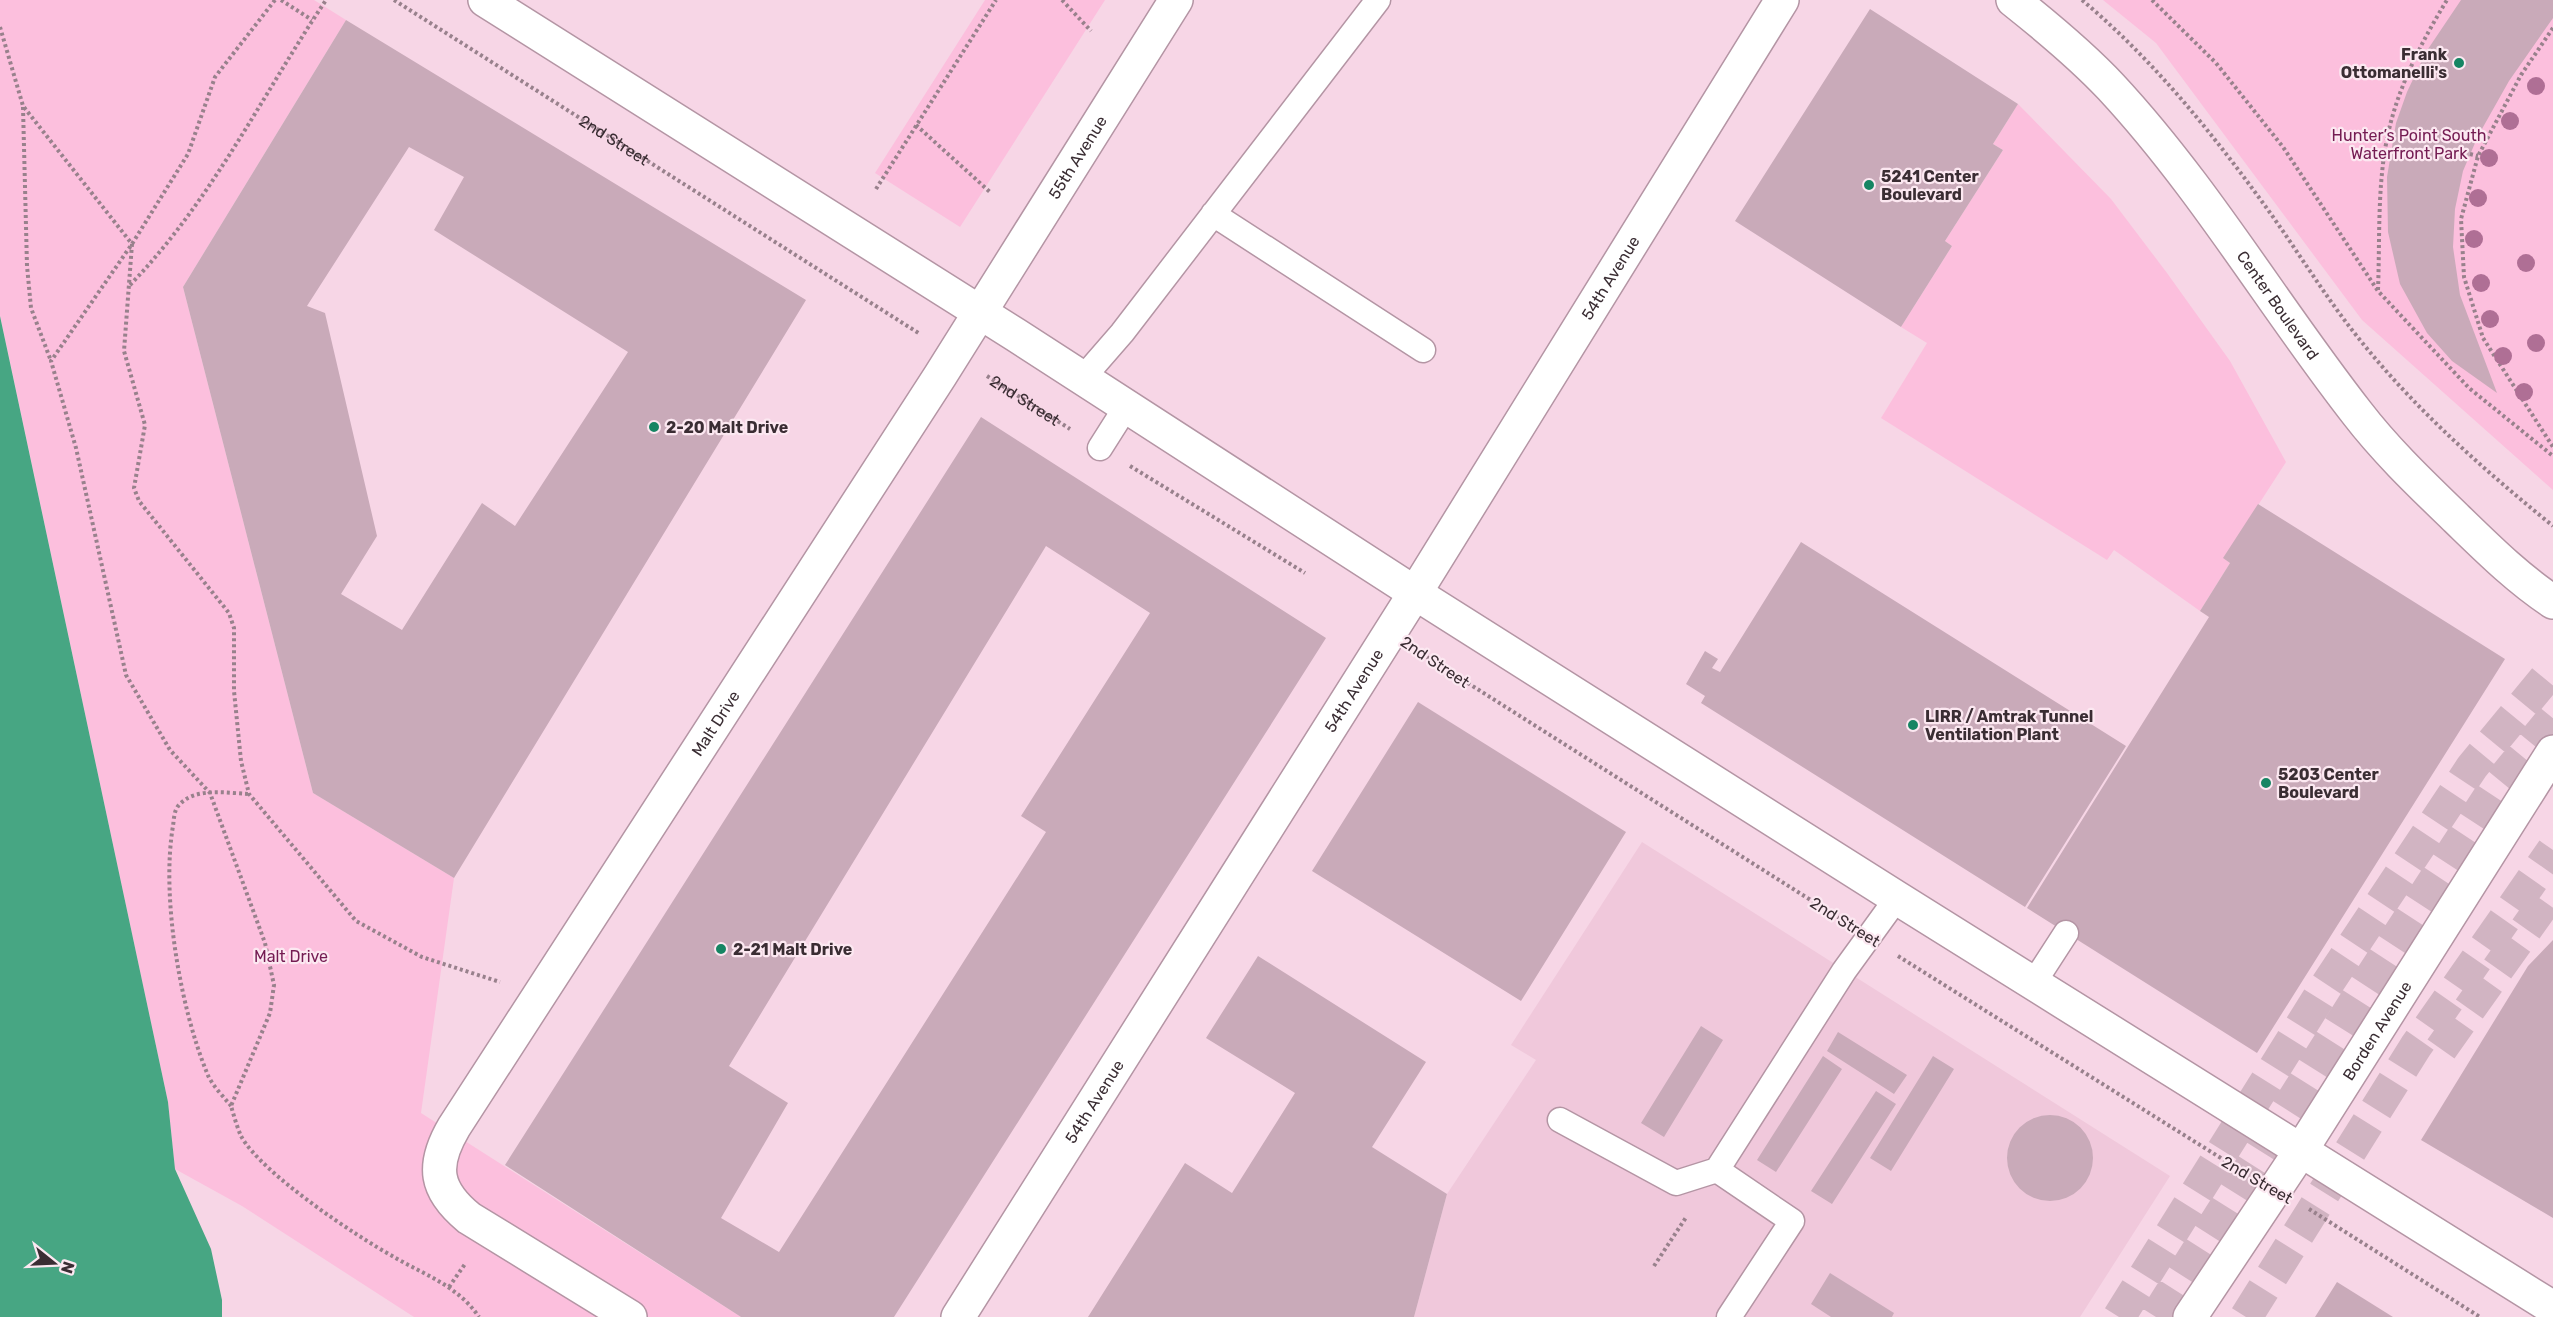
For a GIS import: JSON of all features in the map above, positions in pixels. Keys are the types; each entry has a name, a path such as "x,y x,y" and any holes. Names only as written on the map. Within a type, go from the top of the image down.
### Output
{"street":[{"path":"485,0 979,312 1415,593 1897,898 2300,1152 2553,1308"},
{"name":"55th Avenue","path":"979,312 1176,0"},
{"name":"54th Avenue","path":"958,1317 1415,593 1782,0"},
{"name":"Center Boulevard","path":"2013,0 2049,29 2111,87 2163,148 2296,332 2385,446 2504,565 2553,602"},
{"name":"Malt Drive","path":"630,1317 469,1218 449,1201 441,1181 440,1157 454,1127 979,312"},
{"name":"Borden Avenue","path":"2195,1314 2553,752"}],"lane":[{"path":"1082,379 1122,333 1378,0"},
{"path":"1213,214 1423,350"},
{"path":"1100,448 1126,407"},
{"path":"1560,1120 1676,1183 1717,1170 1844,971 1897,898"},
{"path":"2033,984 2066,933"},
{"path":"1717,1170 1792,1221 1734,1315"}],"path":[{"path":"51,362 132,244 188,154 215,77 274,0"},
{"path":"281,0 312,20"},
{"path":"129,286 157,257 224,167 326,0"},
{"name":"2nd Street","path":"394,0 1100,448 1312,577"},
{"path":"876,189 996,0"},
{"path":"1062,0 1091,32"},
{"path":"2082,0 2150,62 2188,106 2262,202 2359,339 2396,383 2456,445 2553,526"},
{"path":"2151,0 2216,63 2283,147 2378,291 2469,388 2553,456"},
{"path":"2378,291 2381,205 2388,133 2406,78 2447,0"},
{"path":"0,27 23,106 27,266 31,308 51,362 76,448 126,675 170,750 210,793 255,915 274,985 270,1013 231,1106"},
{"path":"2553,28 2521,75 2478,156 2461,219 2464,277 2483,338 2553,447"},
{"path":"23,106 132,244 124,351 145,425 134,488 139,501 229,613 234,628 234,691 241,761 249,794 356,921 422,957 501,982"},
{"path":"916,125 990,192"},
{"path":"2388,133 2394,134"},
{"path":"2470,154 2478,156"},
{"name":"2nd Street","path":"1390,632 1436,665 2211,1153 2361,1240 2480,1317"},
{"path":"249,794 210,793 188,797 177,807 170,848 172,932 190,1015 207,1075 231,1106 242,1137 264,1164 301,1194 393,1257 449,1287 472,1306 479,1317"},
{"path":"1654,1266 1690,1210"},
{"path":"449,1287 465,1264"}],"shaded area":[{"path":"0,316 168,1102 175,1169 211,1249 222,1300 222,1317 0,1317"},
{"path":"1642,842 2170,1176 2080,1317 1414,1317 1447,1194 1536,1060 1511,1045"}],"green space":[{"name":"Malt Drive","path":"0,0 314,0 346,20 183,287 313,793 454,878 421,1113 741,1317 414,1317 242,1206 175,1169 168,1102 0,315"},
{"path":"985,0 1105,0 960,227 875,173"},
{"name":"Hunter’s Point South Waterfront Park","path":"2103,0 2553,0 2553,490 2362,320 2156,43"},
{"path":"2018,104 2111,199 2167,273 2230,361 2286,462 2224,558 2230,563 2200,611 2114,550 2107,560 1881,418 1927,343 1901,327 1952,246 1945,241 2003,150 1993,144"}],"building":[{"path":"2461,0 2553,0 2553,18 2509,81 2478,136 2463,171 2455,209 2453,247 2460,295 2497,393 2452,361 2427,333 2400,284 2388,232 2387,177 2396,123 2407,92 2426,52"},
{"name":"5241 Center Boulevard","path":"1870,9 2018,104 1993,144 2003,150 1945,241 1952,246 1901,327 1735,221"},
{"name":"2-20 Malt Drive","path":"346,20 806,300 454,878 313,793 183,287","holes":["409,147 464,177 434,230 628,352 515,526 482,503 402,630 341,594 377,536 325,313 307,306"]},
{"name":"2-21 Malt Drive","path":"981,417 1326,638 894,1317 741,1317 505,1165","holes":["1046,546 1150,613 1021,816 1046,832 779,1252 721,1218 788,1103 729,1066"]},
{"name":"5203 Center Boulevard","path":"2258,504 2505,659 2257,1053 2027,908 2209,617 2200,611 2230,563 2223,558"},
{"name":"LIRR / Amtrak Tunnel Ventilation Plant","path":"1801,542 2126,746 2025,907 1701,703 1705,696 1686,684 1705,651 1718,659 1712,668 1720,672"},
{"path":"1418,702 1626,832 1521,1001 1312,871"},
{"path":"2553,940 2553,1218 2421,1140 2528,966"},
{"path":"1258,956 1426,1062 1372,1147 1447,1194 1414,1317 1088,1317 1185,1163 1232,1193 1295,1093 1206,1038"},
{"path":"1701,1026 1723,1040 1664,1137 1641,1123"},
{"path":"1838,1032 1907,1075 1894,1094 1827,1051"},
{"path":"1823,1056 1842,1069 1776,1172 1757,1160"},
{"path":"1933,1056 1954,1069 1891,1171 1870,1158"},
{"path":"1876,1091 1896,1104 1832,1204 1811,1191"},
{"path":"2050,1115 2066,1119 2080,1128 2089,1142 2093,1158 2089,1174 2080,1188 2066,1197 2050,1201 2034,1197 2020,1188 2011,1174 2007,1158 2011,1142 2020,1128 2034,1119"},
{"path":"1830,1273 1894,1313 1892,1317 1831,1317 1811,1304"},
{"path":"2337,1282 2393,1317 2315,1317"}],"tunnel":[{"path":"2119,1317 2324,989 2472,767 2553,669"},
{"path":"2156,1317 2362,991 2493,791 2553,718"},
{"path":"2246,1317 2416,1046 2553,850"},
{"path":"2441,1049 2553,891"}],"place":[{"name":"Frank Ottomanelli's","path":"2459,63"},
{"name":"5241 Center Boulevard","path":"1869,185"},
{"name":"2-20 Malt Drive","path":"654,427"},
{"name":"LIRR / Amtrak Tunnel Ventilation Plant","path":"1913,725"},
{"name":"5203 Center Boulevard","path":"2266,783"},
{"name":"2-21 Malt Drive","path":"721,949"}]}
